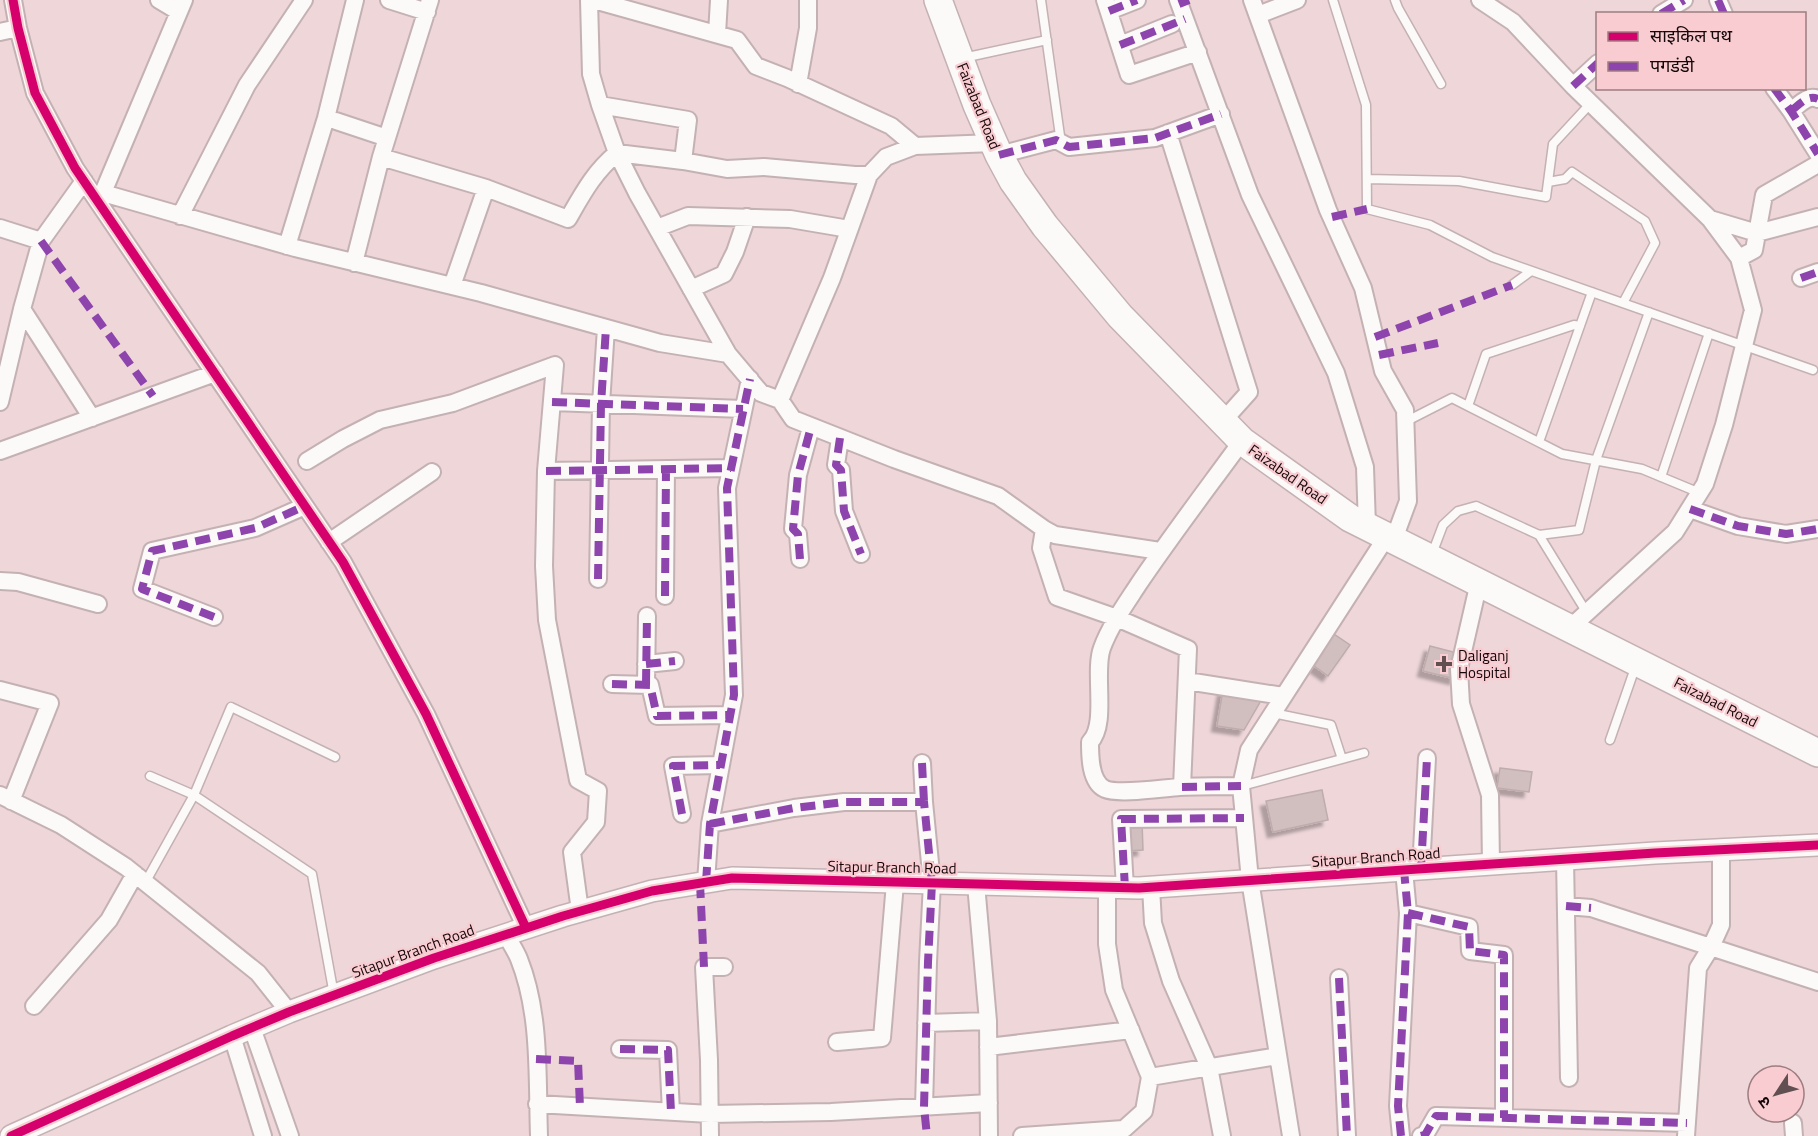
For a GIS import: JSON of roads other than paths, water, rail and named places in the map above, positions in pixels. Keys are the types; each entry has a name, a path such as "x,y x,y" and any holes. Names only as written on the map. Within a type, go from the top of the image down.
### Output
{"main road":[{"name":"Faizabad Road","path":"938,0 977,105 1013,181 1045,226 1120,316 1242,441 1350,518 1479,582 1579,620 1637,662 1818,753"}],"street":[{"path":"13,0 35,93 75,168 101,198 215,373 343,562 426,714 526,928"},
{"path":"101,198 182,6 159,0"},
{"path":"180,216 247,85 304,0"},
{"path":"287,246 326,118 355,0"},
{"path":"354,263 381,156 429,6 389,0"},
{"path":"589,0 591,75 617,153 728,354 761,393 780,400 793,419 811,427 998,496 1055,535 1160,551"},
{"path":"594,0 737,40 756,66 891,126 915,146"},
{"path":"717,34 718,0"},
{"path":"798,84 808,28 808,0"},
{"path":"1137,0 1107,6 1129,75 1198,52"},
{"path":"1291,1136 1250,880 1241,786 1249,750 1382,534 1408,501 1405,410 1383,371 1363,288 1328,210 1255,8 1297,0"},
{"path":"1480,0 1513,22 1573,86 1710,219 1739,258 1753,310 1724,425 1700,493 1675,532 1579,620"},
{"path":"1664,12 1684,0"},
{"path":"1182,1 1250,195 1336,373 1365,467 1382,534"},
{"path":"1119,45 1172,24"},
{"path":"0,32 18,28"},
{"path":"1573,86 1596,65"},
{"path":"1775,90 1818,154"},
{"path":"1791,111 1808,98 1818,99"},
{"path":"600,105 688,120 683,161"},
{"path":"780,400 818,310 869,175 886,157 915,146 996,149 1056,140 1069,147 1155,138 1221,114"},
{"path":"336,121 387,138"},
{"path":"1168,133 1249,392 1223,421"},
{"path":"381,156 486,188 568,219 590,180 603,164 617,153 728,169 764,167 869,175"},
{"path":"1739,258 1754,250 1764,195 1818,164"},
{"path":"1,394 41,241 84,181"},
{"path":"452,286 486,188"},
{"path":"101,198 452,286 660,343 728,354"},
{"path":"657,228 688,216 790,219 849,229"},
{"path":"1710,219 1757,233 1818,217"},
{"path":"691,289 724,274 735,252 747,218"},
{"path":"0,228 41,241"},
{"path":"1801,278 1818,272"},
{"path":"22,309 92,418"},
{"path":"598,579 601,404 606,328"},
{"path":"307,461 343,438 380,420 453,403 555,365 546,471 544,566 547,620 578,780 598,791 596,822 572,852 580,911"},
{"path":"0,451 215,373"},
{"path":"706,882 710,824 734,695 727,488 750,379"},
{"path":"552,402 743,409"},
{"path":"800,559 798,534 794,529 795,507 798,475 811,427"},
{"path":"840,438 836,465 842,470 844,511 861,554"},
{"path":"1241,786 1121,791 1104,789 1095,779 1090,742 1094,738 1099,715 1101,651 1117,618 1160,551 1242,441"},
{"path":"546,471 731,468"},
{"path":"665,596 666,469"},
{"path":"329,542 432,472"},
{"path":"214,617 142,589 152,551 255,528 305,506"},
{"path":"1690,509 1738,526 1786,534 1818,529"},
{"path":"1044,529 1041,548 1057,597 1117,618 1188,649 1182,787"},
{"path":"0,581 18,582 98,604"},
{"path":"1479,582 1459,669 1461,704 1490,795 1491,864"},
{"path":"646,684 647,616"},
{"path":"646,664 675,661"},
{"path":"1187,681 1283,696"},
{"path":"612,684 650,685 657,716 730,715"},
{"path":"0,690 50,703 6,798 61,825 140,878 258,974 289,1012"},
{"path":"1401,1136 1398,1106 1408,913 1427,758"},
{"path":"922,763 932,884 924,1107"},
{"path":"682,814 673,765 720,765"},
{"path":"710,824 794,808 844,802 924,802"},
{"path":"1022,1136 1124,1128 1144,1111 1150,1077 1114,990 1107,944 1116,887 1121,819 1244,818"},
{"name":"Sitapur Branch Road","path":"11,1136 289,1012 434,958 580,911 652,891 706,882 732,878 1151,887 1565,859 1818,845"},
{"path":"1421,1136 1425,1136 1436,1116 1687,1130 1698,968 1711,947 1720,925 1721,850"},
{"path":"1565,859 1569,1078"},
{"path":"34,1006 109,920 140,878"},
{"path":"837,1042 882,1038 895,883"},
{"path":"976,884 988,1022 989,1136"},
{"path":"1151,887 1152,923 1171,981 1209,1067 1222,1136"},
{"path":"1566,906 1591,909 1818,982"},
{"path":"1408,913 1469,927 1470,951 1504,955 1503,1118"},
{"path":"506,934 518,957 527,983 535,1032 539,1136"},
{"path":"710,1136 704,967 724,967"},
{"path":"1339,978 1347,1136"},
{"path":"926,1023 988,1022"},
{"path":"252,1028 290,1136"},
{"path":"988,1047 1131,1030"},
{"path":"232,1036 263,1136"},
{"path":"620,1049 668,1050 671,1112"},
{"path":"1150,1077 1278,1056"},
{"path":"537,1104 710,1114 831,1112 988,1103"}],"lane":[{"path":"1041,0 1061,143"},
{"path":"1334,0 1366,105 1367,209 1430,225 1492,257 1813,370"},
{"path":"1395,0 1441,84"},
{"path":"960,59 1047,40"},
{"path":"1367,179 1459,181 1546,196 1553,144 1591,103"},
{"path":"1548,182 1565,179 1572,172 1645,221 1655,243 1623,303"},
{"path":"1512,285 1531,271"},
{"path":"1539,442 1592,292"},
{"path":"1431,558 1443,525 1458,511 1476,506 1539,535 1579,530 1596,460 1649,312"},
{"path":"1468,406 1486,354 1574,325 1580,326"},
{"path":"1661,477 1709,333"},
{"path":"1405,422 1452,398 1562,454 1642,470 1700,493"},
{"path":"1539,535 1579,620"},
{"path":"1610,740 1637,662"},
{"path":"140,878 194,795 231,707 335,757"},
{"path":"1273,713 1331,725 1342,759"},
{"path":"1241,786 1364,753"},
{"path":"150,776 194,795 312,874 334,995"}],"place":[{"name":"Daliganj Hospital","path":"1444,664"}]}
